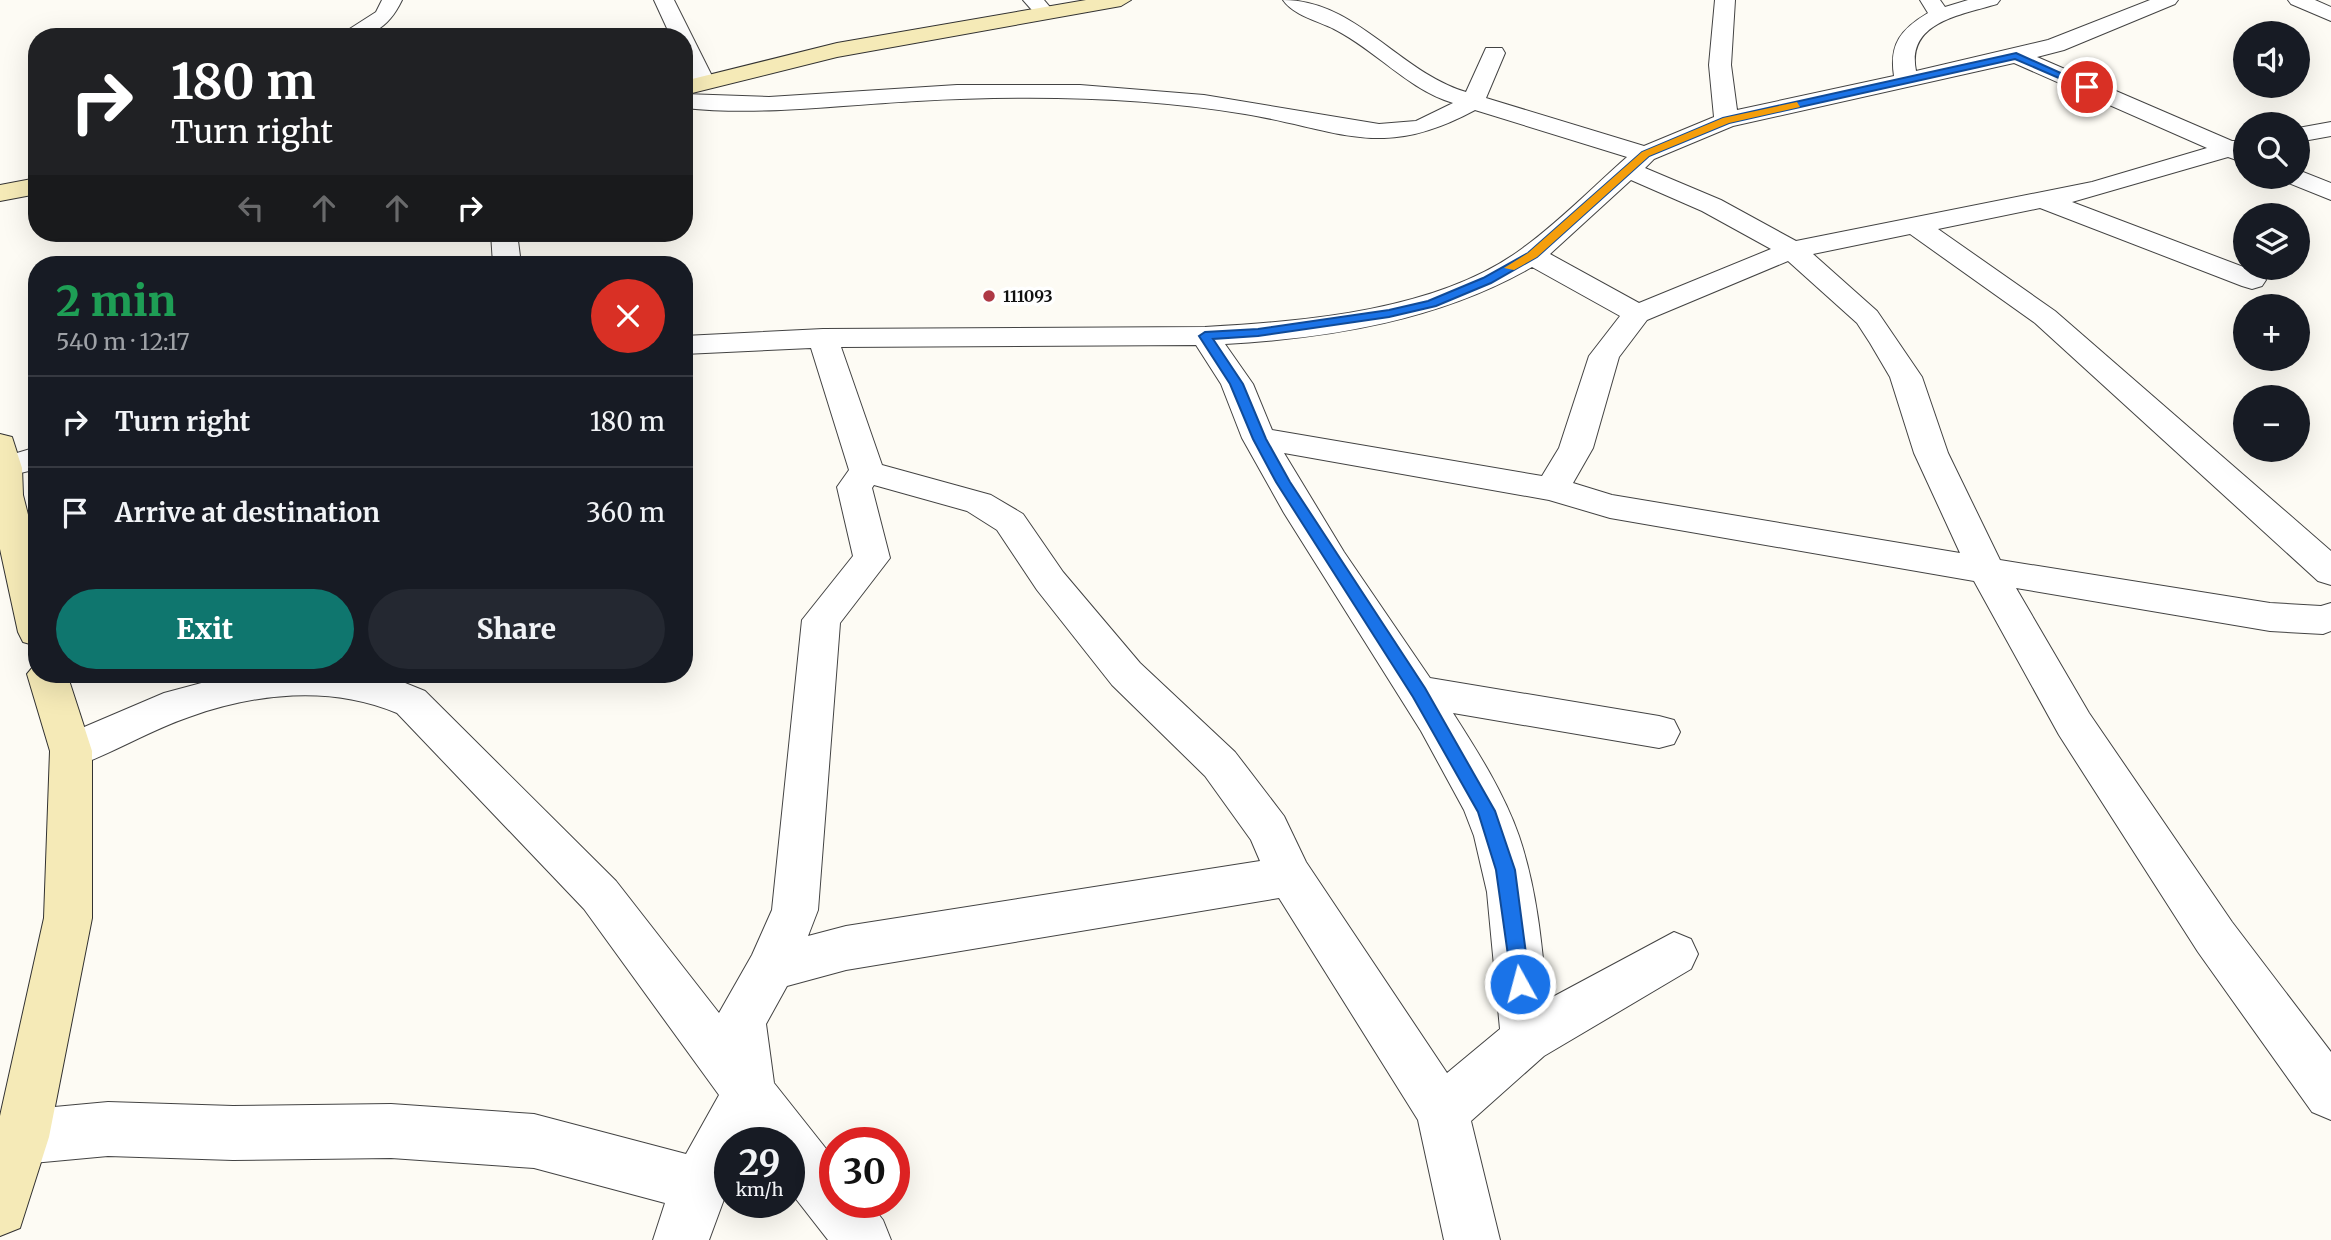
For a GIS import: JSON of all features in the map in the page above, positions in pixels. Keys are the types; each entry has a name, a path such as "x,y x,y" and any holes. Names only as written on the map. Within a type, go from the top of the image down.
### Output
{"street":[{"path":"363,28 384,16 392,0"},
{"path":"664,0 678,28"},
{"path":"694,85 837,50 1039,7 1121,0"},
{"path":"1293,0 1368,40 1421,82 1636,162 1670,184 1743,220 1792,250 1867,317 1906,377 1931,453 1986,569 2074,724 2215,937 2331,1094"},
{"path":"1724,0 1720,65 1726,120"},
{"path":"1906,80 1900,55 1903,43 1935,7 1990,0"},
{"path":"693,345 823,338 1205,336 1353,320 1432,303 1487,281 1532,255 1636,162 1726,120 2016,56 2056,45 2168,0"},
{"path":"2298,0 2331,15"},
{"path":"693,102 734,104 921,94 1034,92 1243,107 1354,128 1391,132 1421,127 1473,102 1494,52"},
{"path":"2016,56 2233,147"},
{"path":"2310,133 2331,130"},
{"path":"1552,489 1576,449 1604,356 1637,314 1792,250 2097,189 2233,152"},
{"path":"2310,183 2331,192"},
{"path":"0,193 28,188"},
{"path":"2040,199 2233,272"},
{"path":"1916,226 2045,317 2331,572"},
{"path":"1532,255 1637,314"},
{"path":"1205,336 1237,384 1259,439 1349,587 1419,692 1486,811 1502,858 1526,1039"},
{"path":"823,338 867,472"},
{"path":"1259,439 1552,489 1610,506 2270,617 2323,620 2331,617"},
{"path":"10,459 6,495 28,592"},
{"path":"867,472 979,503 1010,522 1050,581 1126,674 1220,764 1268,829 1290,876 1442,1111 1472,1240"},
{"path":"681,1240 699,1185 749,1094 741,1021 771,968 795,911 821,620 872,558 854,487 867,472"},
{"path":"0,1208 22,1138 68,918 71,751 50,683"},
{"path":"71,751 178,705 243,687 273,683"},
{"path":"385,683 411,702 600,895 775,1127"},
{"path":"1419,692 1659,732"},
{"path":"771,968 846,948 1290,876"},
{"path":"1442,1111 1526,1039 1674,954"},
{"path":"22,1138 108,1129 233,1133 404,1132 534,1141 699,1185"},
{"path":"805,1166 863,1240"}],"slow traffic":[{"path":"1510,268 1532,255 1645,154 1726,120 1797,105"}],"place":[{"name":"111093","path":"989,296"}],"route":[{"path":"1520,984 1505,870 1486,811 1419,692 1378,633 1283,482 1259,439 1237,384 1205,336 1258,332 1389,314 1432,303 1487,281 1532,255 1645,154 1726,120 2016,56 2087,87"}]}
